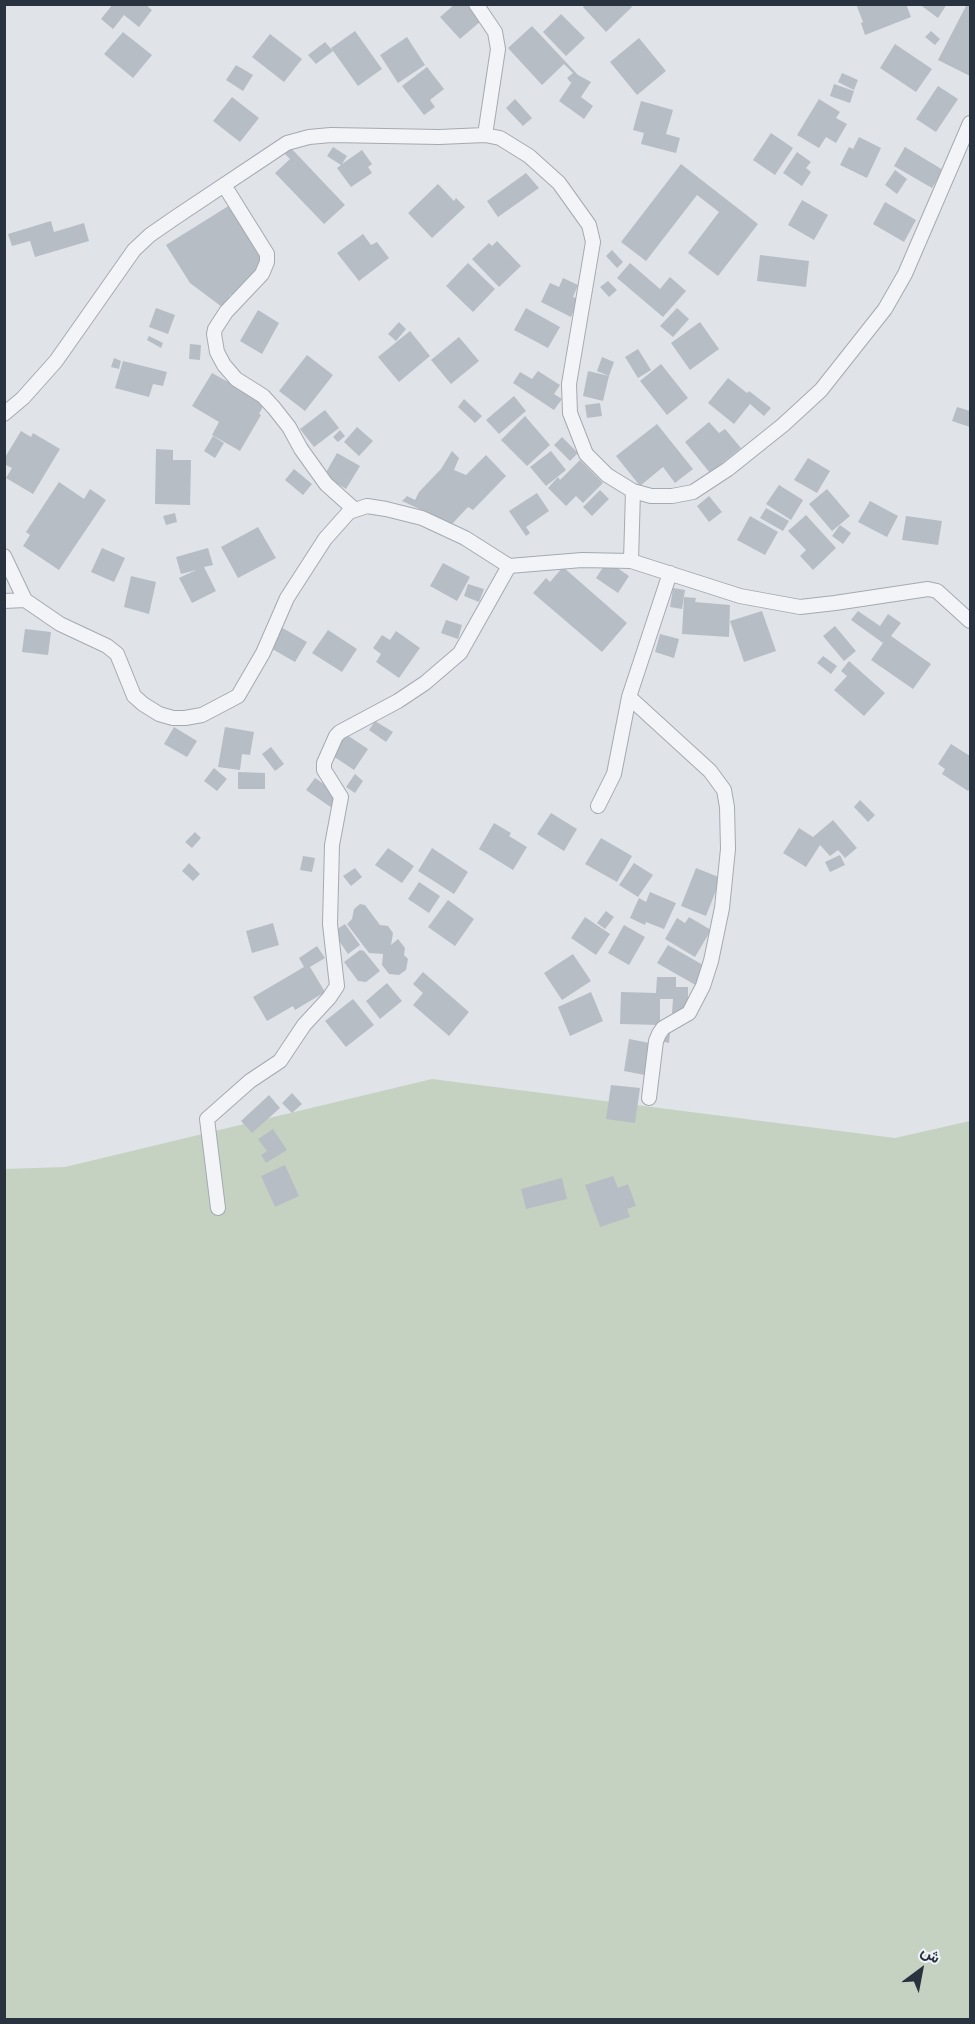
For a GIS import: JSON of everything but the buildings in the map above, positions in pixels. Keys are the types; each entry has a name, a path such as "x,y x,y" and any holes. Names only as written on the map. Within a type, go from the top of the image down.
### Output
{"street":[{"path":"476,4 495,32 498,49 485,135"},
{"path":"4,414 23,398 56,361 134,250 150,235 287,143 309,137 331,135 439,137 485,135 500,138 529,156 559,183 590,225 593,242 569,384 570,413 586,454 607,475 633,491 651,496 672,496 693,492 737,462 783,425 821,390 885,309 905,274 970,123"},
{"path":"224,185 267,254 267,262 262,274 226,312 215,329 217,352 236,379 263,396 274,408 326,484 355,510"},
{"path":"631,561 633,491"},
{"path":"4,556 25,600 60,624 108,646 117,654 134,696 159,714 173,718 202,715 238,696 263,653 287,598 325,538 343,517 355,510 367,507 386,508 423,518 465,538 510,566 582,560 631,561 740,596 800,607 928,589 937,591 970,621"},
{"path":"218,1208 207,1119 250,1081 280,1061 304,1025 337,986 330,924 332,845 334,826 341,802 339,792 324,771 324,763 336,736 425,683 460,653 510,566"},
{"path":"598,806 614,774 630,697 670,573"},
{"path":"4,600 25,600"},
{"path":"630,697 714,776 724,790 727,807 728,849 722,908 711,961 703,986 689,1013 663,1028 659,1034 656,1041 649,1098"}],"green space":[{"path":"432,1079 895,1138 970,1121 970,2019 5,2019 4,1169 65,1167"}]}
